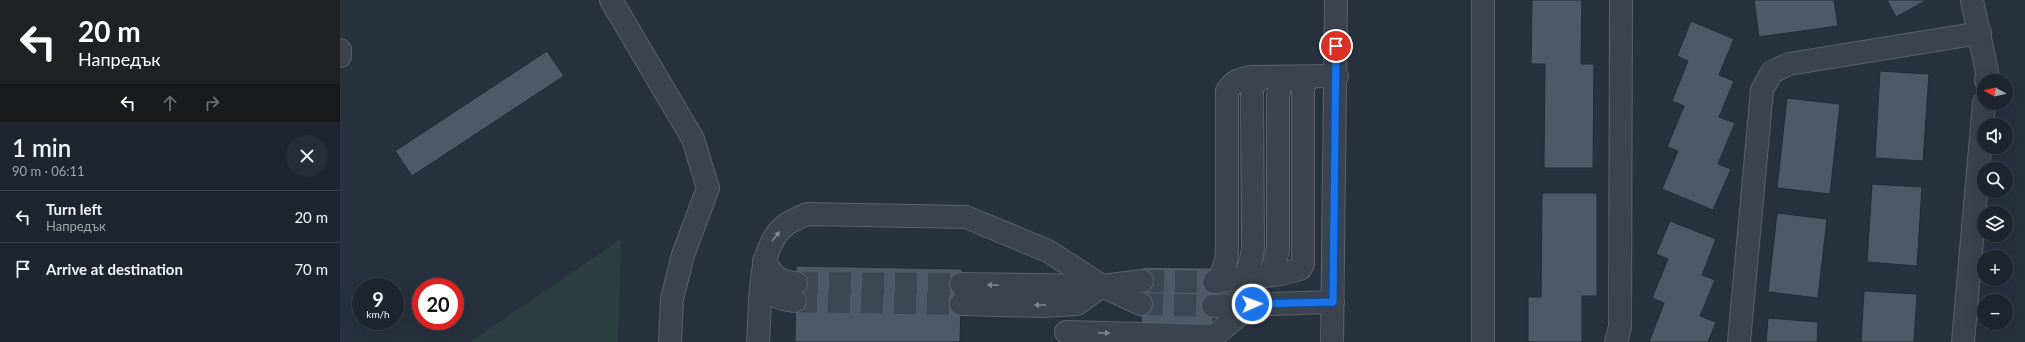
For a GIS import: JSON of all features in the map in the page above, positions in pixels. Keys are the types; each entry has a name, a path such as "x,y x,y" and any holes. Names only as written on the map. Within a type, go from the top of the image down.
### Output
{"street":[{"path":"611,0 693,139 708,188 683,255 672,299 670,342"},
{"path":"1332,342 1337,76 1336,0"},
{"path":"1483,0 1483,342"},
{"path":"1616,342 1620,327 1621,0"},
{"path":"1972,0 1980,33 1987,74"},
{"path":"1739,342 1762,90 1772,72 1789,64 1980,33"},
{"path":"340,50 340,56"},
{"path":"1246,278 1237,262 1240,95 1245,82 1281,77 1337,76"},
{"path":"1281,77 1306,80 1303,90 1303,264 1300,269 1246,278 1265,250 1267,90 1281,77"},
{"path":"1963,342 1983,110"},
{"path":"762,338 763,270 770,244 786,224 807,214 966,217 1048,251 1102,286 1141,304"},
{"path":"763,270 770,292 776,297 796,292"},
{"path":"1102,286 1076,304 1044,306 961,294 1102,286 1142,281"},
{"path":"1214,306 1333,302"},
{"path":"1076,304 1064,337 1214,336 1252,304"}],"shaded area":[{"path":"621,239 618,342 470,342"}],"building":[{"path":"1532,0 1582,0 1581,64 1594,64 1593,168 1544,168 1545,64 1531,64"},
{"path":"1754,0 1834,0 1838,26 1759,37"},
{"path":"1887,0 1927,0 1896,17"},
{"path":"1691,21 1734,39 1719,75 1734,81 1719,117 1735,123 1718,164 1731,169 1713,210 1662,189 1678,151 1667,147 1684,106 1672,101 1688,61 1677,56"},
{"path":"547,51 564,76 412,176 395,151"},
{"path":"1880,71 1929,74 1923,161 1875,158"},
{"path":"1787,98 1840,104 1830,194 1777,188"},
{"path":"1872,184 1922,187 1917,266 1867,262"},
{"path":"1542,193 1597,193 1597,296 1582,296 1582,342 1528,342 1528,297 1541,297"},
{"path":"1777,213 1827,219 1818,298 1768,292"},
{"path":"1670,221 1716,239 1702,275 1715,280 1700,316 1716,322 1708,342 1649,342 1664,303 1652,298 1668,259 1656,254"},
{"path":"796,266 962,269 960,342 795,342"},
{"path":"1142,267 1214,268 1213,325 1141,324"},
{"path":"1864,291 1917,294 1914,342 1861,342"},
{"path":"1768,318 1818,322 1817,342 1766,342"}],"tunnel":[{"path":"1142,281 1214,282"},
{"path":"796,283 961,284"},
{"path":"795,301 961,304"},
{"path":"1141,304 1213,306"}],"route":[{"path":"1252,304 1333,302 1337,76 1336,46"}]}
